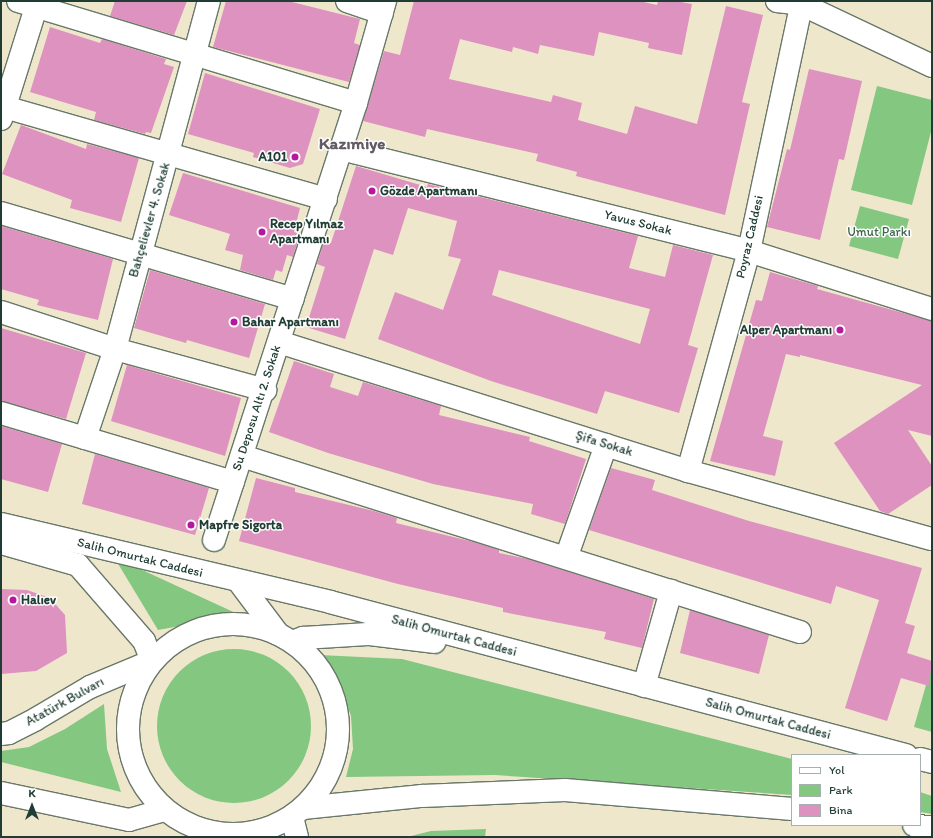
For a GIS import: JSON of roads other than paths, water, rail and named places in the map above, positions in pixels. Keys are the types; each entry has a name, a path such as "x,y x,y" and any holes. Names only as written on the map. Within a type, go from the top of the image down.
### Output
{"street":[{"name":"Bahçelievler 4. Sokak","path":"85,438 115,349 209,1"},
{"path":"347,1 383,7"},
{"path":"777,1 802,2 932,66"},
{"name":"Poyraz Caddesi","path":"688,471 748,251 802,2"},
{"path":"326,199 2,111 31,3 194,56 356,103"},
{"name":"Su Deposu Altı 2. Sokak","path":"214,540 265,390 279,342 326,199 356,103 383,7"},
{"name":"Yavus Sokak","path":"341,150 748,251 932,308"},
{"path":"1,213 293,299"},
{"path":"1,312 115,349 265,390"},
{"name":"Şifa Sokak","path":"279,342 688,471 932,539"},
{"path":"1,413 233,482"},
{"path":"566,558 606,445"},
{"path":"242,456 800,632"},
{"name":"Salih Omurtak Caddesi","path":"1,524 239,582 330,602 902,754"},
{"name":"Salih Omurtak Caddesi","path":"1,543 78,566 144,641 152,661"},
{"path":"239,582 285,638 313,660 328,683 337,716 338,736 333,763 321,788 297,821"},
{"path":"644,686 671,591"},
{"path":"172,822 146,790 133,765 127,738 128,711 137,684 152,661 169,645 188,633 210,626 233,624 256,626 285,638 368,634 515,652"},
{"name":"Atatürk Bulvarı","path":"1,734 9,733 36,719 90,687 152,661"},
{"path":"921,759 932,762"},
{"path":"1,793 129,820 172,822 197,829 227,834 246,834 297,821 422,796 565,790 791,809"},
{"path":"920,826 932,828"}],"place":[{"name":"A101","path":"295,157"},
{"name":"Gözde Apartmanı","path":"372,191"},
{"name":"Recep Yılmaz Apartmanı","path":"262,232"},
{"name":"Bahar Apartmanı","path":"234,322"},
{"name":"Alper Apartmanı","path":"840,330"},
{"name":"Mapfre Sigorta","path":"191,525"},
{"name":"Halıev","path":"13,600"}],"district":[{"name":"Kazımiye","path":"352,144"}],"park label":[{"name":"Umut Parkı","path":"879,232"}]}
